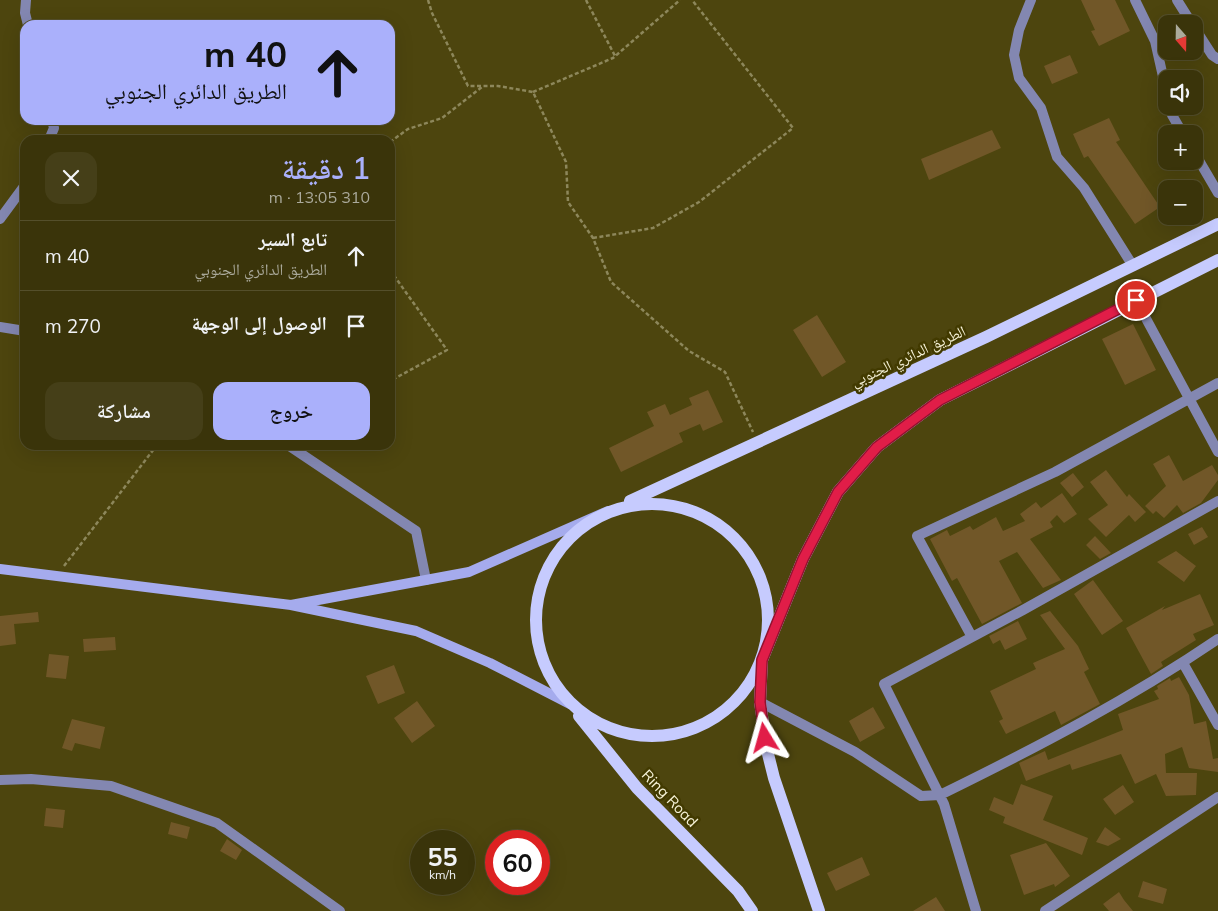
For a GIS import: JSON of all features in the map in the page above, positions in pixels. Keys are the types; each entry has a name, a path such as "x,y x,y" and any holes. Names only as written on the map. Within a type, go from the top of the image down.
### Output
{"main road":[{"name":"الطريق الدائري الجنوبي","path":"608,511 986,337 1218,224"},
{"path":"570,704 602,726 639,736 678,734 714,719 743,693 762,660 803,559 838,492 877,447 940,400 1218,260"},
{"path":"608,511 646,503 684,507 719,523 747,550 764,584 770,622 762,660 760,702 767,750 774,778 819,911"},
{"name":"Ring Road","path":"608,511 575,532 550,561 537,597 535,636 547,673 636,788 738,891 752,911"}],"street":[{"path":"26,0 27,20"},
{"path":"1031,0 1019,30 1014,55 1019,78 1041,108 1057,157 1084,188 1132,266"},
{"path":"1135,0 1154,41 1161,70"},
{"path":"1177,0 1187,15"},
{"path":"1203,41 1212,55 1218,59"},
{"path":"1203,167 1218,193"},
{"path":"0,219 20,192"},
{"path":"1136,300 1218,452"},
{"path":"0,327 20,330"},
{"path":"972,637 917,536 1055,472 1218,383"},
{"path":"296,450 416,530 426,580"},
{"path":"976,911 940,795 884,684 1218,501"},
{"path":"291,605 469,572 608,511"},
{"path":"0,569 291,605 416,631 490,663 570,704"},
{"path":"760,702 855,752 921,796 940,795 1058,737 1182,663 1218,639"},
{"path":"1182,663 1218,725"},
{"path":"0,780 31,779 111,786 217,823 340,911"},
{"path":"1045,911 1218,797"}],"path":[{"path":"428,0 468,86 533,92 615,56 680,0"},
{"path":"586,0 615,56"},
{"path":"594,238 653,228 699,202 792,128 692,0"},
{"path":"395,138 408,129 442,118 483,86"},
{"path":"533,92 566,162 568,202 594,238 611,282 689,351 725,372 758,442"},
{"path":"395,277 446,350 395,378"},
{"path":"56,576 153,450"}],"building":[{"path":"1081,0 1115,0 1130,31 1099,46 1091,31 1095,30"},
{"path":"1070,55 1078,73 1052,84 1044,66"},
{"path":"1109,118 1120,140 1116,142 1158,204 1158,208 1135,224 1088,156 1084,158 1073,134"},
{"path":"992,130 1001,148 929,180 921,159"},
{"path":"817,315 846,362 822,377 793,330"},
{"path":"1133,324 1156,370 1125,385 1102,339"},
{"path":"708,390 723,422 703,431 700,424 679,433 683,442 621,472 609,448 654,426 647,412 665,404 670,415 692,405 689,398"},
{"path":"1169,455 1183,481 1212,465 1218,475 1218,480 1201,503 1183,513 1177,505 1164,518 1156,511 1153,514 1145,506 1166,486 1153,464"},
{"path":"1106,470 1127,497 1129,494 1146,512 1135,522 1129,515 1106,537 1088,519 1108,505 1090,482"},
{"path":"1073,473 1084,487 1072,497 1060,483"},
{"path":"1062,493 1077,514 1064,523 1057,515 1050,522 1053,527 1030,539 1061,580 1043,588 1017,552 999,561 1022,603 982,624 957,578 952,581 930,539 947,530 950,536 970,526 973,530 996,517 1003,531 1025,521 1020,514 1036,502 1041,508"},
{"path":"1202,527 1208,537 1194,545 1188,534"},
{"path":"1095,536 1111,553 1100,559 1086,545"},
{"path":"1176,551 1196,566 1184,582 1157,562"},
{"path":"1093,580 1123,621 1102,635 1074,594"},
{"path":"1200,594 1214,625 1193,634 1196,640 1161,662 1163,666 1151,674 1126,628 1165,606 1162,610"},
{"path":"1050,611 1078,646 1089,669 1084,672 1100,704 1061,725 1055,711 1006,734 999,721 1003,719 990,691 1036,669 1033,663 1065,649 1040,615"},
{"path":"38,612 39,622 14,624 16,644 0,646 0,616"},
{"path":"1018,621 1027,639 1005,650 1000,640 993,644 989,636"},
{"path":"115,637 116,650 84,652 83,639"},
{"path":"49,654 69,656 66,679 46,677"},
{"path":"394,665 405,693 378,704 366,676"},
{"path":"1179,677 1189,695 1194,724 1206,721 1213,759 1218,758 1218,772 1189,768 1182,747 1165,754 1166,773 1197,773 1196,795 1166,796 1156,774 1135,784 1121,754 1072,770 1070,764 1026,781 1019,763 1045,751 1048,760 1123,730 1118,714 1159,699 1154,691 1158,689 1157,686 1170,678 1171,681"},
{"path":"417,701 435,726 412,743 394,718"},
{"path":"873,707 885,728 860,742 849,721"},
{"path":"72,719 105,727 100,749 75,743 72,751 62,748"},
{"path":"1021,784 1053,796 1043,820 1088,838 1082,855 1003,823 1005,817 989,810 994,797 1013,805"},
{"path":"1123,785 1134,802 1115,815 1103,799"},
{"path":"46,808 65,810 63,828 44,826"},
{"path":"171,822 190,827 187,839 168,834"},
{"path":"1105,827 1121,839 1108,846 1096,842"},
{"path":"227,839 242,850 236,860 220,851"},
{"path":"1046,843 1070,876 1055,887 1054,884 1024,895 1010,855"},
{"path":"862,857 870,875 836,891 827,873"},
{"path":"1143,881 1167,889 1163,904 1138,897"},
{"path":"1119,892 1133,911 1109,911 1103,904"},
{"path":"936,897 945,911 913,911"}],"route":[{"path":"765,738 760,702 762,660 803,559 838,492 877,447 940,400 1136,300"}]}
